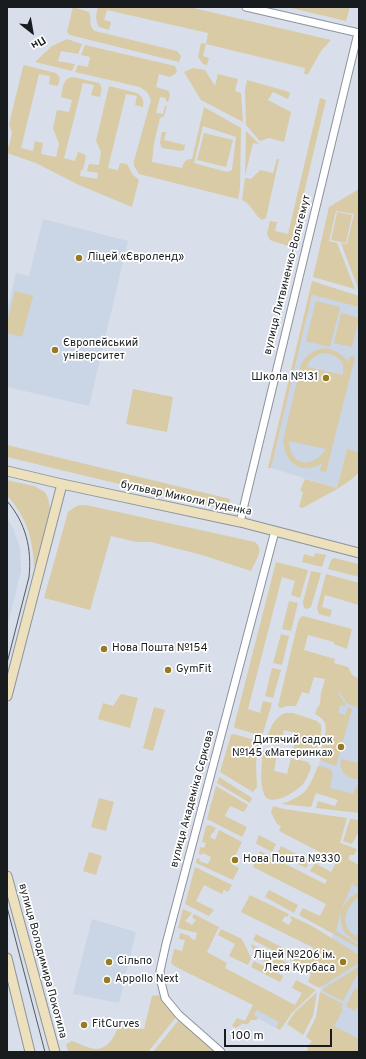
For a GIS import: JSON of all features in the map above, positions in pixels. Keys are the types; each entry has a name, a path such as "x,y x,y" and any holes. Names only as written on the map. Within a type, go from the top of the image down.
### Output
{"street":[{"path":"246,7 359,33"},
{"name":"вулиця Литвиненко-Вольгемут","path":"240,522 359,33"},
{"name":"бульвар Миколи Руденка","path":"7,471 240,522 359,554"},
{"path":"7,696 62,484"},
{"name":"вулиця Академіка Сєркова","path":"221,1052 179,1015 165,998 160,971 275,531"},
{"name":"вулиця Володимира Покотила","path":"7,876 55,1052"},
{"path":"7,958 30,1052"}],"shaded area":[{"path":"73,7 89,12 91,25 95,31 177,51 181,56 179,62 70,35 67,32"},
{"path":"98,7 189,7 331,40 321,51 308,74 304,74 305,68 206,44 208,33 107,10 104,20 111,22 109,30 99,27 96,17"},
{"path":"287,7 350,7 346,21"},
{"path":"67,39 82,44 78,54 61,51 58,61 75,64 72,71 35,62 52,46"},
{"path":"201,43 206,44 203,56 209,58 207,65 203,64 198,57"},
{"path":"85,45 175,66 177,71 170,77 159,74 156,87 169,91 170,95 168,102 166,101 166,98 160,97 156,113 163,114 165,106 167,106 164,116 160,118 154,143 152,162 182,168 185,161 192,159 204,107 241,128 240,188 238,199 139,174 134,166 134,161 151,100 147,92 140,87 75,72 78,65 88,67 90,57 81,55","holes":["203,126 236,137 232,170 227,172 194,163"]},
{"path":"24,65 56,73 60,78 58,86 49,84 50,76 39,74 21,148 33,151 35,141 43,143 41,154 56,157 59,144 53,128 57,110 69,112 72,100 61,97 64,84 67,79 73,77 99,83 101,86 100,97 91,95 94,85 83,83 64,158 75,161 78,152 86,156 80,176 97,179 98,173 87,171 89,164 99,165 101,152 96,141 109,86 137,93 141,96 143,107 135,105 137,96 126,94 108,168 118,170 120,163 127,164 133,175 139,180 132,207 79,185 36,163 7,153 7,146 9,146 12,133 9,124"},
{"path":"193,68 205,70 215,86 218,74 238,79 235,91 241,93 243,122 201,100 184,72"},
{"path":"247,80 290,93 288,99 273,92 268,100 291,112 284,142 269,138 260,141 246,125 245,90"},
{"path":"320,98 326,100 291,247 270,240 267,234 270,221 277,222 275,231 288,234"},
{"path":"246,131 259,144 253,143 245,176"},
{"path":"162,132 166,132 164,140 185,145 184,150 181,151 162,148 160,143"},
{"path":"204,133 233,140 226,167 197,160"},
{"path":"277,159 279,159 266,218 262,220 248,204 242,200 245,178 251,179 260,170 273,173"},
{"path":"359,189 359,291 341,243 347,244 354,214 336,211 329,241 337,243 355,289 313,277 329,207"},
{"path":"337,212 352,215 346,243 331,240"},
{"name":"Європейський університет","path":"43,219 128,241 89,406 7,387 7,313 16,273 29,276"},
{"path":"312,281 359,296 359,307 312,295 271,468 268,468"},
{"path":"15,291 33,296 22,337 7,333 7,323"},
{"name":"Школа №131","path":"312,295 359,307 359,452 347,449 337,488 271,468"},
{"path":"316,301 340,307 330,347 306,341"},
{"path":"341,313 359,318 352,347 334,343"},
{"path":"323,348 334,350 343,356 348,362 350,356 355,357 326,472 320,471 322,463 315,467 308,468 301,468 296,465 287,456 283,441 301,365 307,356","holes":["323,353 332,355 342,362 344,370 343,375 307,367 313,358","289,441 326,449 315,460 303,462 293,456 290,450"]},
{"path":"133,389 173,397 167,432 126,424"},
{"path":"7,445 230,499 227,510 7,457"},
{"path":"347,449 359,452 360,469 356,475 343,485 303,508 299,507 303,492 300,491 305,479 337,488"},
{"path":"7,480 34,486 45,492 48,498 50,508 36,566 34,566 32,546 24,519 14,503 7,496"},
{"path":"79,505 86,505 255,542 259,548 258,556 251,571 202,555 151,542 136,542 111,536 90,610 44,598 68,512"},
{"path":"7,518 13,528 20,548 21,571 7,628"},
{"path":"315,553 326,555 322,567 302,562 304,554 314,557"},
{"path":"334,558 359,564 359,577 328,569 331,560"},
{"path":"276,562 308,570 300,598 291,595 295,581 282,577 248,709 260,713 263,701 272,703 263,733 259,735 235,728 234,726"},
{"path":"311,571 321,573 311,607 307,609 304,608 303,602"},
{"path":"326,574 359,583 359,605 325,595 322,607 332,610 330,617 319,614 317,608"},
{"path":"289,601 298,603 291,631 282,629"},
{"path":"303,616 352,629 347,649 334,644 334,642 308,635 304,650 335,659 334,663 348,667 352,675 359,679 359,708 348,704 339,692 338,694 346,704 345,706 340,705 338,713 345,715 348,707 352,709 336,766 320,759 326,728 325,723 315,714 318,706 319,707 325,679 314,677 309,694 302,692 296,706 280,708 278,706 298,622"},
{"path":"281,634 289,636 282,665 273,663"},
{"path":"272,668 281,670 273,698 265,696"},
{"name":"Дитячий садок №145 «Материнка»","path":"341,683 359,688 359,801 313,787"},
{"path":"121,694 138,698 130,728 98,719 103,703 113,706"},
{"path":"154,707 165,710 153,751 143,748"},
{"path":"285,713 293,713 317,721 321,725 321,734 315,754 310,755 293,750 297,733 284,730 279,746 265,743 274,722"},
{"path":"233,734 259,741 256,763 257,787 253,792 220,772 231,735"},
{"path":"263,751 277,754 274,771 287,774 291,758 308,762 311,767 303,784 295,791 284,797 272,800 267,798 262,789 261,773"},
{"path":"342,759 358,763 357,767 359,767 359,779 354,779 344,774 340,765"},
{"path":"318,766 331,770 333,775 330,788 353,794 355,788 359,785 359,813 316,808 318,801 335,806 338,800 316,793 311,807 281,804 304,792 311,782"},
{"path":"219,777 252,798 250,803 217,783"},
{"path":"216,786 248,805 244,812 230,806 225,816 247,827 242,837 207,819"},
{"path":"99,798 114,802 106,831 91,827"},
{"path":"273,806 284,809 347,818 340,843 357,849 354,855 350,855 348,859 359,865 359,888 353,885 354,880 341,910 351,898 359,892 359,897 350,905 347,911 346,922 347,928 356,936 359,931 359,943 346,934 341,922 341,911 336,931 359,945 359,948 299,915 303,908 320,916 326,904 253,867 260,851 325,884 327,880 310,871 315,863 331,872 337,861 279,831 281,826 277,824 271,812"},
{"path":"350,819 359,820 359,834 358,833 352,844 343,841"},
{"path":"210,825 216,828 210,837 215,840 219,830 242,842 231,864 239,868 233,880 196,863 197,858 200,859 199,861 208,864 211,857 203,853 202,855 199,854 200,847 204,848 206,843 202,842 206,826"},
{"path":"259,835 276,844 272,852 256,843"},
{"path":"281,846 310,861 306,868 277,854"},
{"path":"89,852 102,856 96,875 83,871"},
{"path":"195,867 232,885 228,892 224,890 222,894 204,885 196,901 214,910 209,916 185,904"},
{"name":"Ліцей №206 ім. Леся Курбаса","path":"354,878 359,881 359,1052 310,1052 321,988 333,934 341,906"},
{"path":"269,890 298,905 294,913 265,897"},
{"path":"250,895 289,914 287,917 285,916 282,921 289,925 292,920 290,918 291,916 312,926 359,955 359,963 319,988 308,982 311,974 305,971 307,968 287,958 291,951 308,960 314,948 241,912"},
{"path":"183,909 192,913 185,921 192,925 196,920 192,918 194,914 219,927 207,952 227,963 225,968 295,1005 302,993 292,988 296,980 316,990 292,1013 280,1030 276,1028 279,1022 257,1010 254,1015 258,1018 256,1020 251,1020 248,1024 242,1024 236,1028 232,1026 237,1018 245,1021 253,1005 176,967 171,963 174,949 182,951 185,940 179,939 180,933 190,936 190,938 195,940 197,933 178,928"},
{"path":"92,919 136,932 119,1003 73,994"},
{"path":"221,929 242,939 251,958 248,965 229,956 235,944 218,935"},
{"path":"256,934 287,950 284,956 253,940"},
{"path":"251,944 288,963 284,970 260,958 253,950"},
{"path":"254,961 283,976 280,982 251,967"},
{"path":"359,967 359,971 343,1001 323,991 324,988"},
{"path":"355,988 359,990 359,1004 355,1011 346,1006"},
{"path":"317,992 313,1016 303,1035 287,1024 295,1012"},
{"path":"320,992 343,1004 341,1008 343,1010 334,1026 359,1039 359,1052 306,1052 308,1049 307,1047 312,1041 306,1037 316,1017"},
{"path":"159,995 176,1017 148,1052 68,1052 66,1044 72,1041 93,1049 104,1047 113,1038 118,1027 144,1029 152,996"},
{"path":"257,1010 279,1022 276,1028 254,1016"},
{"path":"181,1020 219,1052 153,1052 178,1021"}],"tram line":[{"path":"7,501 14,509 23,527 30,556 29,577 7,663"},
{"path":"7,907 45,1052"}],"place":[{"name":"Ліцей «Євроленд»","path":"79,258"},
{"name":"Європейський університет","path":"55,350"},
{"name":"Школа №131","path":"326,378"},
{"name":"Нова Пошта №154","path":"104,649"},
{"name":"GymFit","path":"168,670"},
{"name":"Дитячий садок №145 «Материнка»","path":"341,747"},
{"name":"Нова Пошта №330","path":"235,860"},
{"name":"Сільпо","path":"109,962"},
{"name":"Ліцей №206 ім. Леся Курбаса","path":"343,962"},
{"name":"Appollo Next","path":"107,980"},
{"name":"FitCurves","path":"84,1025"}]}
